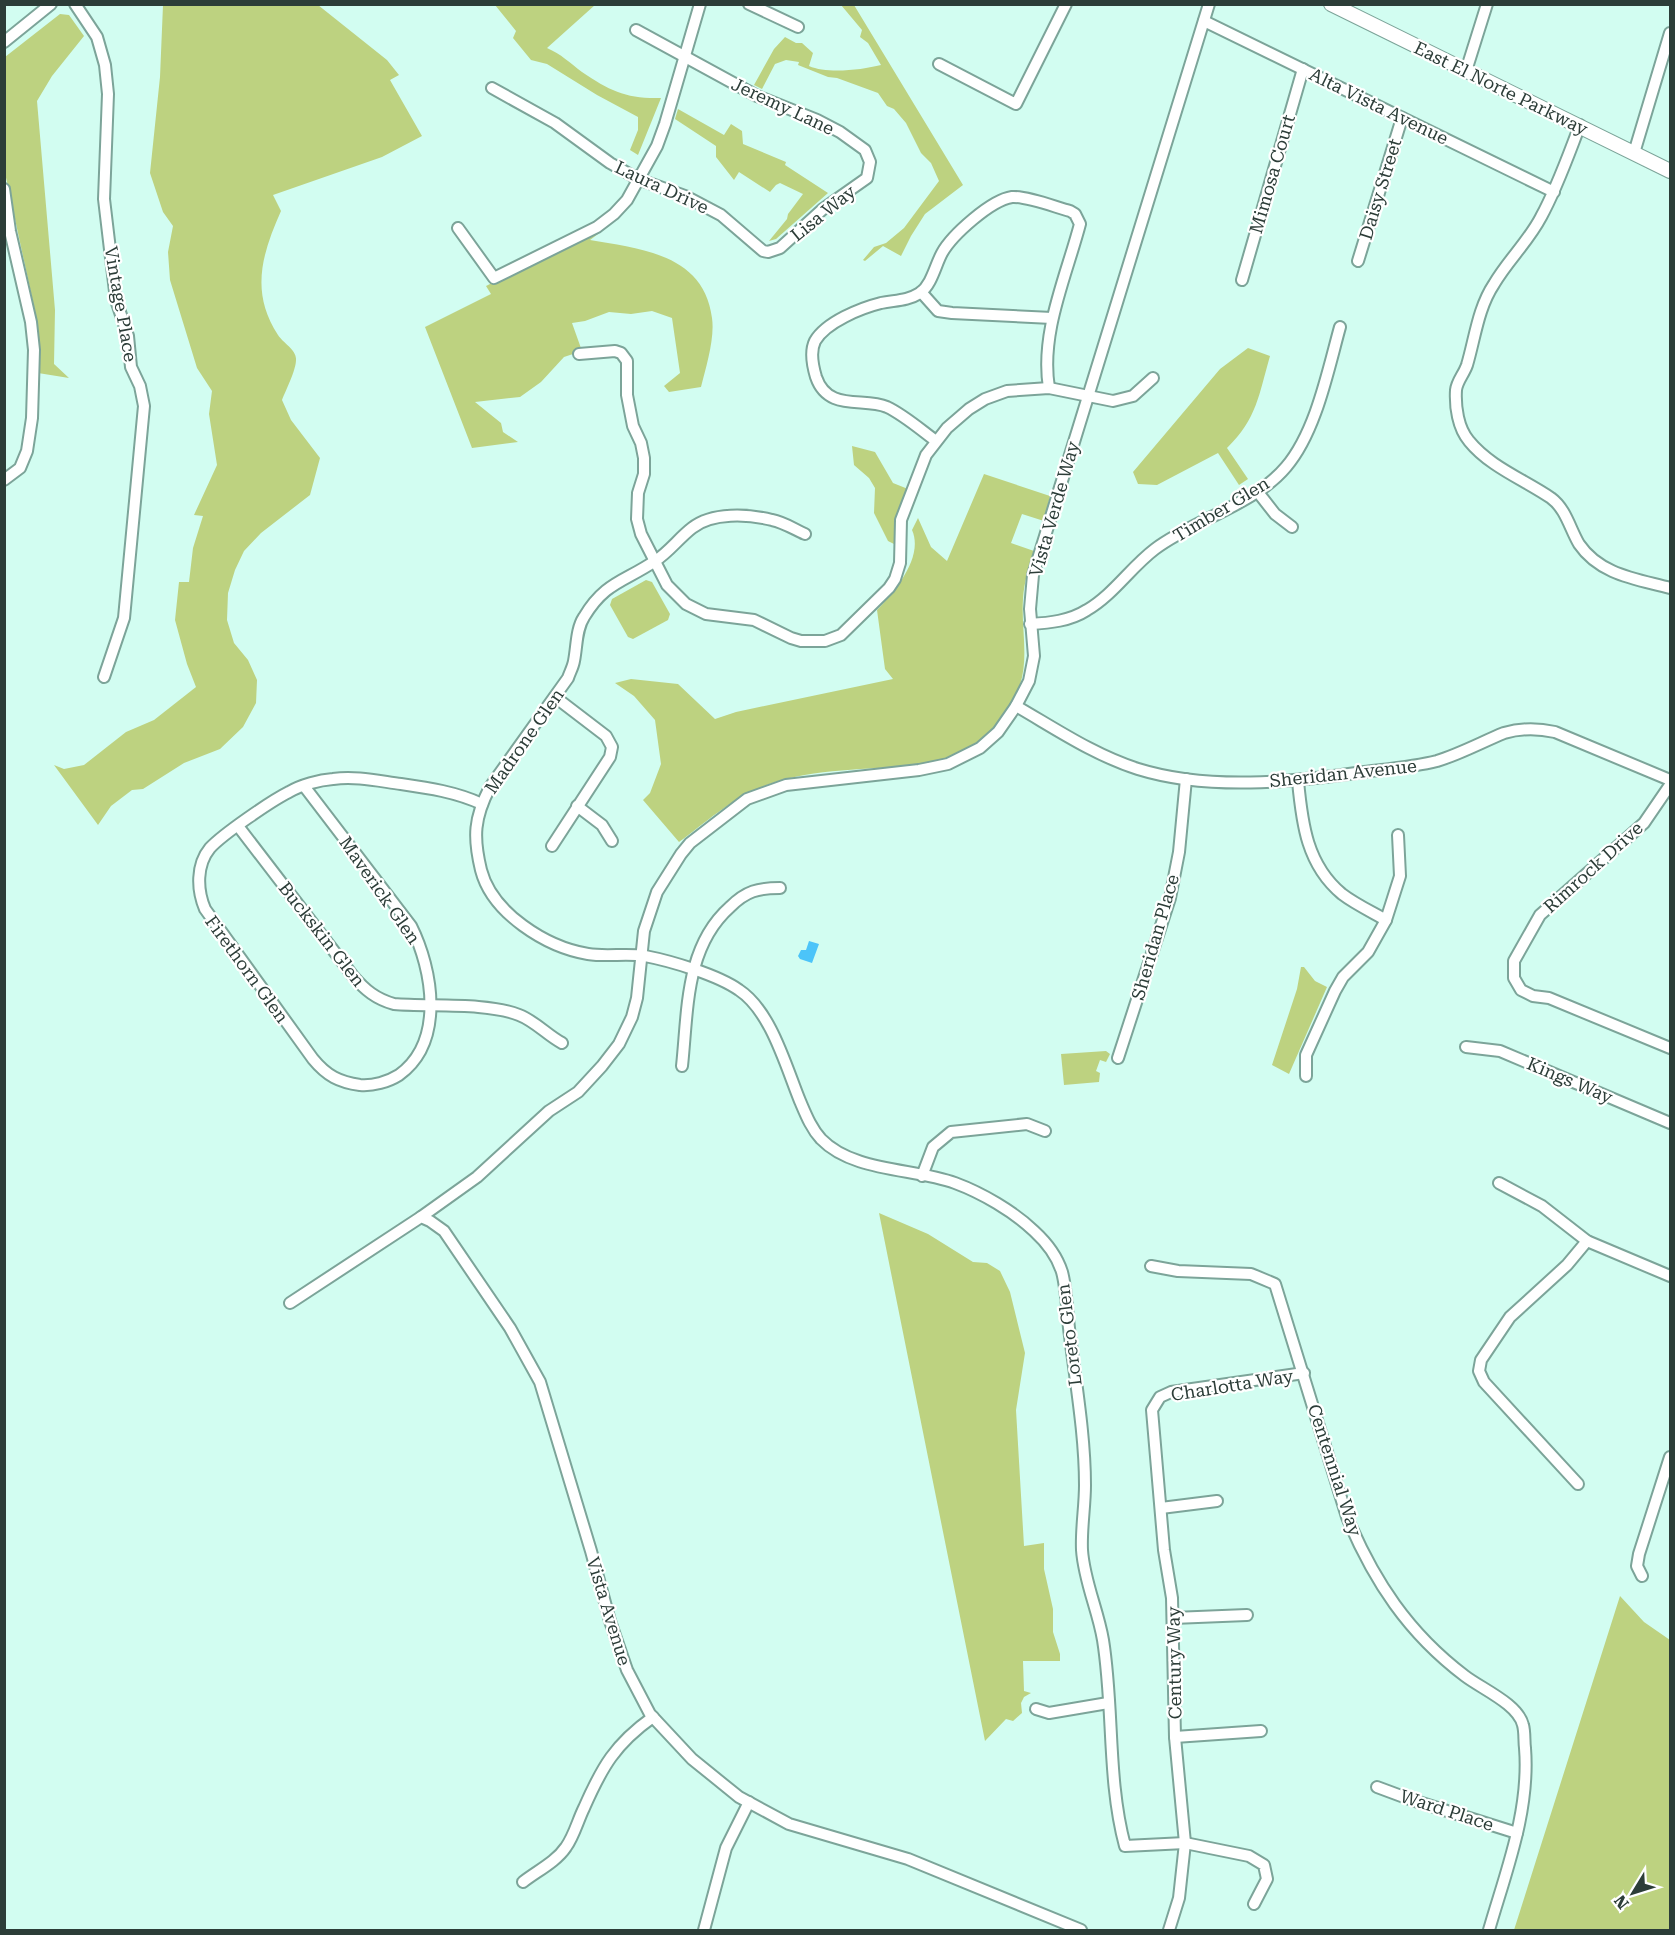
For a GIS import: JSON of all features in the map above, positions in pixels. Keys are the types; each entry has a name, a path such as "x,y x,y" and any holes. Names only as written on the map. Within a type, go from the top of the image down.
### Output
{"main road":[{"name":"East El Norte Parkway","path":"1331,4 1671,171"}],"street":[{"path":"5,41 51,4"},
{"name":"Vintage Place","path":"75,4 97,37 105,65 108,94 106,211 116,300 128,336 130,367 140,386 144,406 124,618 104,678"},
{"path":"458,228 494,278 597,226 614,214 627,200 657,146 700,4"},
{"path":"749,4 798,27"},
{"path":"939,64 1016,104 1066,4"},
{"name":"Vista Verde Way","path":"421,1217 477,1177 549,1110 578,1092 619,1044 638,998 644,931 657,892 690,843 747,799 786,785 919,770 948,764 980,748 998,732 1016,706 1029,681 1034,656 1030,624 1033,575 1209,4"},
{"path":"1466,72 1487,4"},
{"name":"Alta Vista Avenue","path":"1204,21 1554,192"},
{"name":"Jeremy Lane","path":"636,30 757,96 817,120 840,132 865,150 870,166"},
{"path":"1634,153 1671,33"},
{"name":"Mimosa Court","path":"1242,280 1303,69"},
{"name":"Laura Drive","path":"492,88 555,123 610,163 638,179 685,196 721,215 763,251 768,252"},
{"name":"Daisy Street","path":"1358,261 1402,118"},
{"path":"1580,125 1554,192 1532,233 1492,286 1480,314 1466,368 1456,387 1457,412 1462,430 1483,456 1554,500 1579,544 1594,562 1613,573 1671,588"},
{"name":"Lisa Way","path":"768,252 780,248 823,209 867,178 870,166"},
{"path":"4,189 10,231 31,322 34,350 32,418 27,451 20,468 4,480"},
{"path":"936,441 888,407 851,403 828,395 816,379 812,354 815,342 830,326 860,309 907,300 921,292 926,288 942,252 959,231 993,205 1012,197 1070,211 1075,214 1080,224 1052,318 1047,373 1049,388"},
{"path":"921,292 938,311 952,314 1052,318"},
{"name":"Timber Glen","path":"1030,624 1054,623 1086,611 1103,598 1154,549 1257,491 1285,468 1315,414 1340,327"},
{"path":"579,354 615,351 621,353 627,361 627,395 633,426 644,458 644,474 638,493 637,519 641,534 667,585 686,604 706,614 754,620 801,641 825,641 841,634 889,588 895,579 900,563 901,520 926,455 947,428 969,409 985,399 1007,392 1049,388 1113,401 1133,396 1153,378"},
{"path":"1257,491 1275,514 1292,527"},
{"name":"Madrone Glen","path":"642,956 588,954 567,948 536,934 508,913 497,901 483,878 475,845 477,819 482,804 490,787 568,678 574,662 582,619 599,595 610,586 655,561 671,549 693,526 704,520 738,515 772,520 805,534"},
{"path":"552,846 610,757 612,747 606,736 555,697"},
{"name":"Sheridan Avenue","path":"1016,706 1084,746 1113,760 1161,775 1186,778 1256,782 1298,781 1426,763 1445,758 1504,733 1524,729 1555,732 1671,780"},
{"name":"Firethorn Glen","path":"431,1005 430,1022 423,1048 411,1066 392,1080 369,1086 341,1082 321,1069 205,909 200,899 198,880 210,849 238,826 289,792 304,786 331,779 356,777 447,791 482,804"},
{"name":"Sheridan Place","path":"1118,1058 1170,898 1179,852 1186,778"},
{"path":"1298,781 1302,821 1308,847 1315,860 1333,885 1345,896 1386,920"},
{"name":"Rimrock Drive","path":"1671,785 1644,823 1540,915 1514,961 1514,978 1521,990 1533,996 1549,998 1671,1048"},
{"name":"Maverick Glen","path":"304,786 411,926 422,948 431,1005"},
{"path":"577,806 602,825 612,841"},
{"name":"Buckskin Glen","path":"238,826 363,987 382,1001 402,1005 497,1009 520,1015 548,1036 562,1043"},
{"path":"1306,1076 1306,1055 1335,991 1343,977 1368,952 1386,920 1400,876 1398,835"},
{"path":"682,1066 693,970 709,929 721,914 747,893 760,888 780,888"},
{"name":"Loreto Glen","path":"642,956 693,970 740,990 760,1011 810,1125 832,1148 853,1158 952,1182 999,1206 1031,1228 1049,1245 1062,1272 1085,1482 1082,1549 1103,1640 1118,1816 1125,1846 1185,1843"},
{"name":"Kings Way","path":"1466,1047 1500,1051 1671,1123"},
{"path":"922,1176 933,1147 951,1132 1027,1124 1045,1131"},
{"path":"1499,1184 1542,1206 1587,1241 1671,1276"},
{"path":"290,1303 421,1217"},
{"name":"Vista Avenue","path":"421,1217 444,1231 510,1328 540,1382 627,1670 653,1717 692,1759 739,1797 789,1824 908,1859 1081,1930"},
{"path":"1578,1484 1485,1382 1479,1371 1480,1360 1510,1317 1567,1265 1587,1241"},
{"name":"Centennial Way","path":"1151,1266 1178,1271 1251,1274 1275,1284 1347,1516 1362,1552 1379,1583 1402,1615 1431,1647 1464,1675 1516,1710 1523,1724 1527,1769 1524,1807 1489,1930"},
{"name":"Charlotta Way","path":"1160,1397 1171,1392 1304,1373"},
{"name":"Century Way","path":"1160,1397 1152,1410 1164,1550 1172,1598 1175,1737 1185,1843 1179,1898 1169,1930"},
{"path":"1642,1576 1637,1566 1639,1554 1671,1458"},
{"path":"1161,1508 1217,1501"},
{"path":"1173,1618 1246,1615"},
{"path":"1036,1709 1049,1713 1108,1703"},
{"path":"523,1882 554,1860 567,1846 597,1776 612,1754 635,1730 653,1717"},
{"path":"1175,1737 1261,1731"},
{"name":"Ward Place","path":"1377,1786 1412,1800 1517,1833"},
{"path":"704,1930 726,1848 749,1802"},
{"path":"1185,1843 1250,1856 1264,1865 1267,1879 1254,1904"}],"green space":[{"path":"163,5 318,5 387,60 399,75 390,80 422,136 382,157 273,195 281,211 264,258 262,288 264,304 278,335 296,356 296,364 282,400 291,420 320,458 310,495 261,533 244,551 228,593 227,620 234,643 248,660 257,680 256,703 243,727 220,749 184,763 143,789 132,790 111,806 98,825 54,765 64,769 84,765 126,732 154,720 196,687 175,620 179,582 189,582 193,548 203,516 194,515 217,465 209,414 212,391 197,368 170,280 168,252 173,226 163,212 150,173 160,77"},
{"path":"495,5 595,5 547,48 610,89 638,97 661,98 638,155 630,150 638,130 638,117 547,64 531,60 513,38 516,31"},
{"path":"841,5 854,5 963,185 925,214 901,256 883,246 865,261 863,260 874,247 886,243 904,228 939,181 931,163 921,153 906,123 894,109 887,106 878,93 828,77 798,65 799,62 786,60 775,64 762,89 754,85 774,49 785,37 796,43 802,43 813,53 809,66 825,70 844,70 881,65 868,43 860,37 862,30"},
{"path":"60,14 69,15 84,36 52,76 37,101 55,310 54,364 69,378 38,373 36,316 5,173 5,57"},
{"path":"678,109 724,135 731,124 742,131 743,144 786,162 785,165 828,193 776,239 769,241 803,194 780,183 770,192 739,172 734,180 716,157 716,146 675,119"},
{"path":"608,222 610,225 590,240 629,247 667,258 697,280 707,297 713,326 710,352 701,387 669,392 664,386 680,373 672,318 652,311 631,314 609,312 572,323 582,351 564,357 541,382 520,397 475,402 501,423 503,432 518,442 472,448 425,327 491,294 486,286"},
{"path":"1248,348 1270,356 1251,416 1227,448 1248,479 1239,485 1218,453 1157,485 1138,484 1133,472 1220,369"},
{"path":"852,446 875,452 893,483 908,489 897,518 894,544 888,541 874,513 875,488 869,478 854,465"},
{"path":"984,474 1050,496 1044,521 1022,514 1011,543 1034,551 1024,593 1024,664 1020,685 1010,707 994,728 975,745 949,760 814,774 778,781 751,792 729,805 679,842 643,800 650,793 661,764 655,720 634,696 615,683 631,679 678,684 715,719 736,712 893,679 885,669 877,610 892,593 911,562 915,540 912,530 918,518 931,547 947,561"},
{"path":"646,580 652,582 670,614 668,620 633,639 628,637 610,605 612,599"},
{"path":"1301,967 1304,967 1315,981 1327,987 1289,1074 1272,1065 1297,989"},
{"path":"1106,1051 1110,1054 1106,1062 1100,1060 1096,1071 1100,1073 1099,1082 1064,1085 1061,1054"},
{"path":"879,1213 928,1234 973,1262 987,1263 1000,1271 1010,1292 1025,1353 1016,1410 1024,1546 1044,1543 1044,1569 1053,1609 1053,1632 1060,1661 1023,1661 1024,1691 1031,1693 1024,1697 1021,1703 1022,1713 1013,1721 1006,1719 985,1741"},
{"path":"1620,1596 1644,1622 1670,1640 1670,1930 1514,1930"}],"water":[{"path":"809,941 819,944 812,963 798,956 801,950 806,950"}]}
